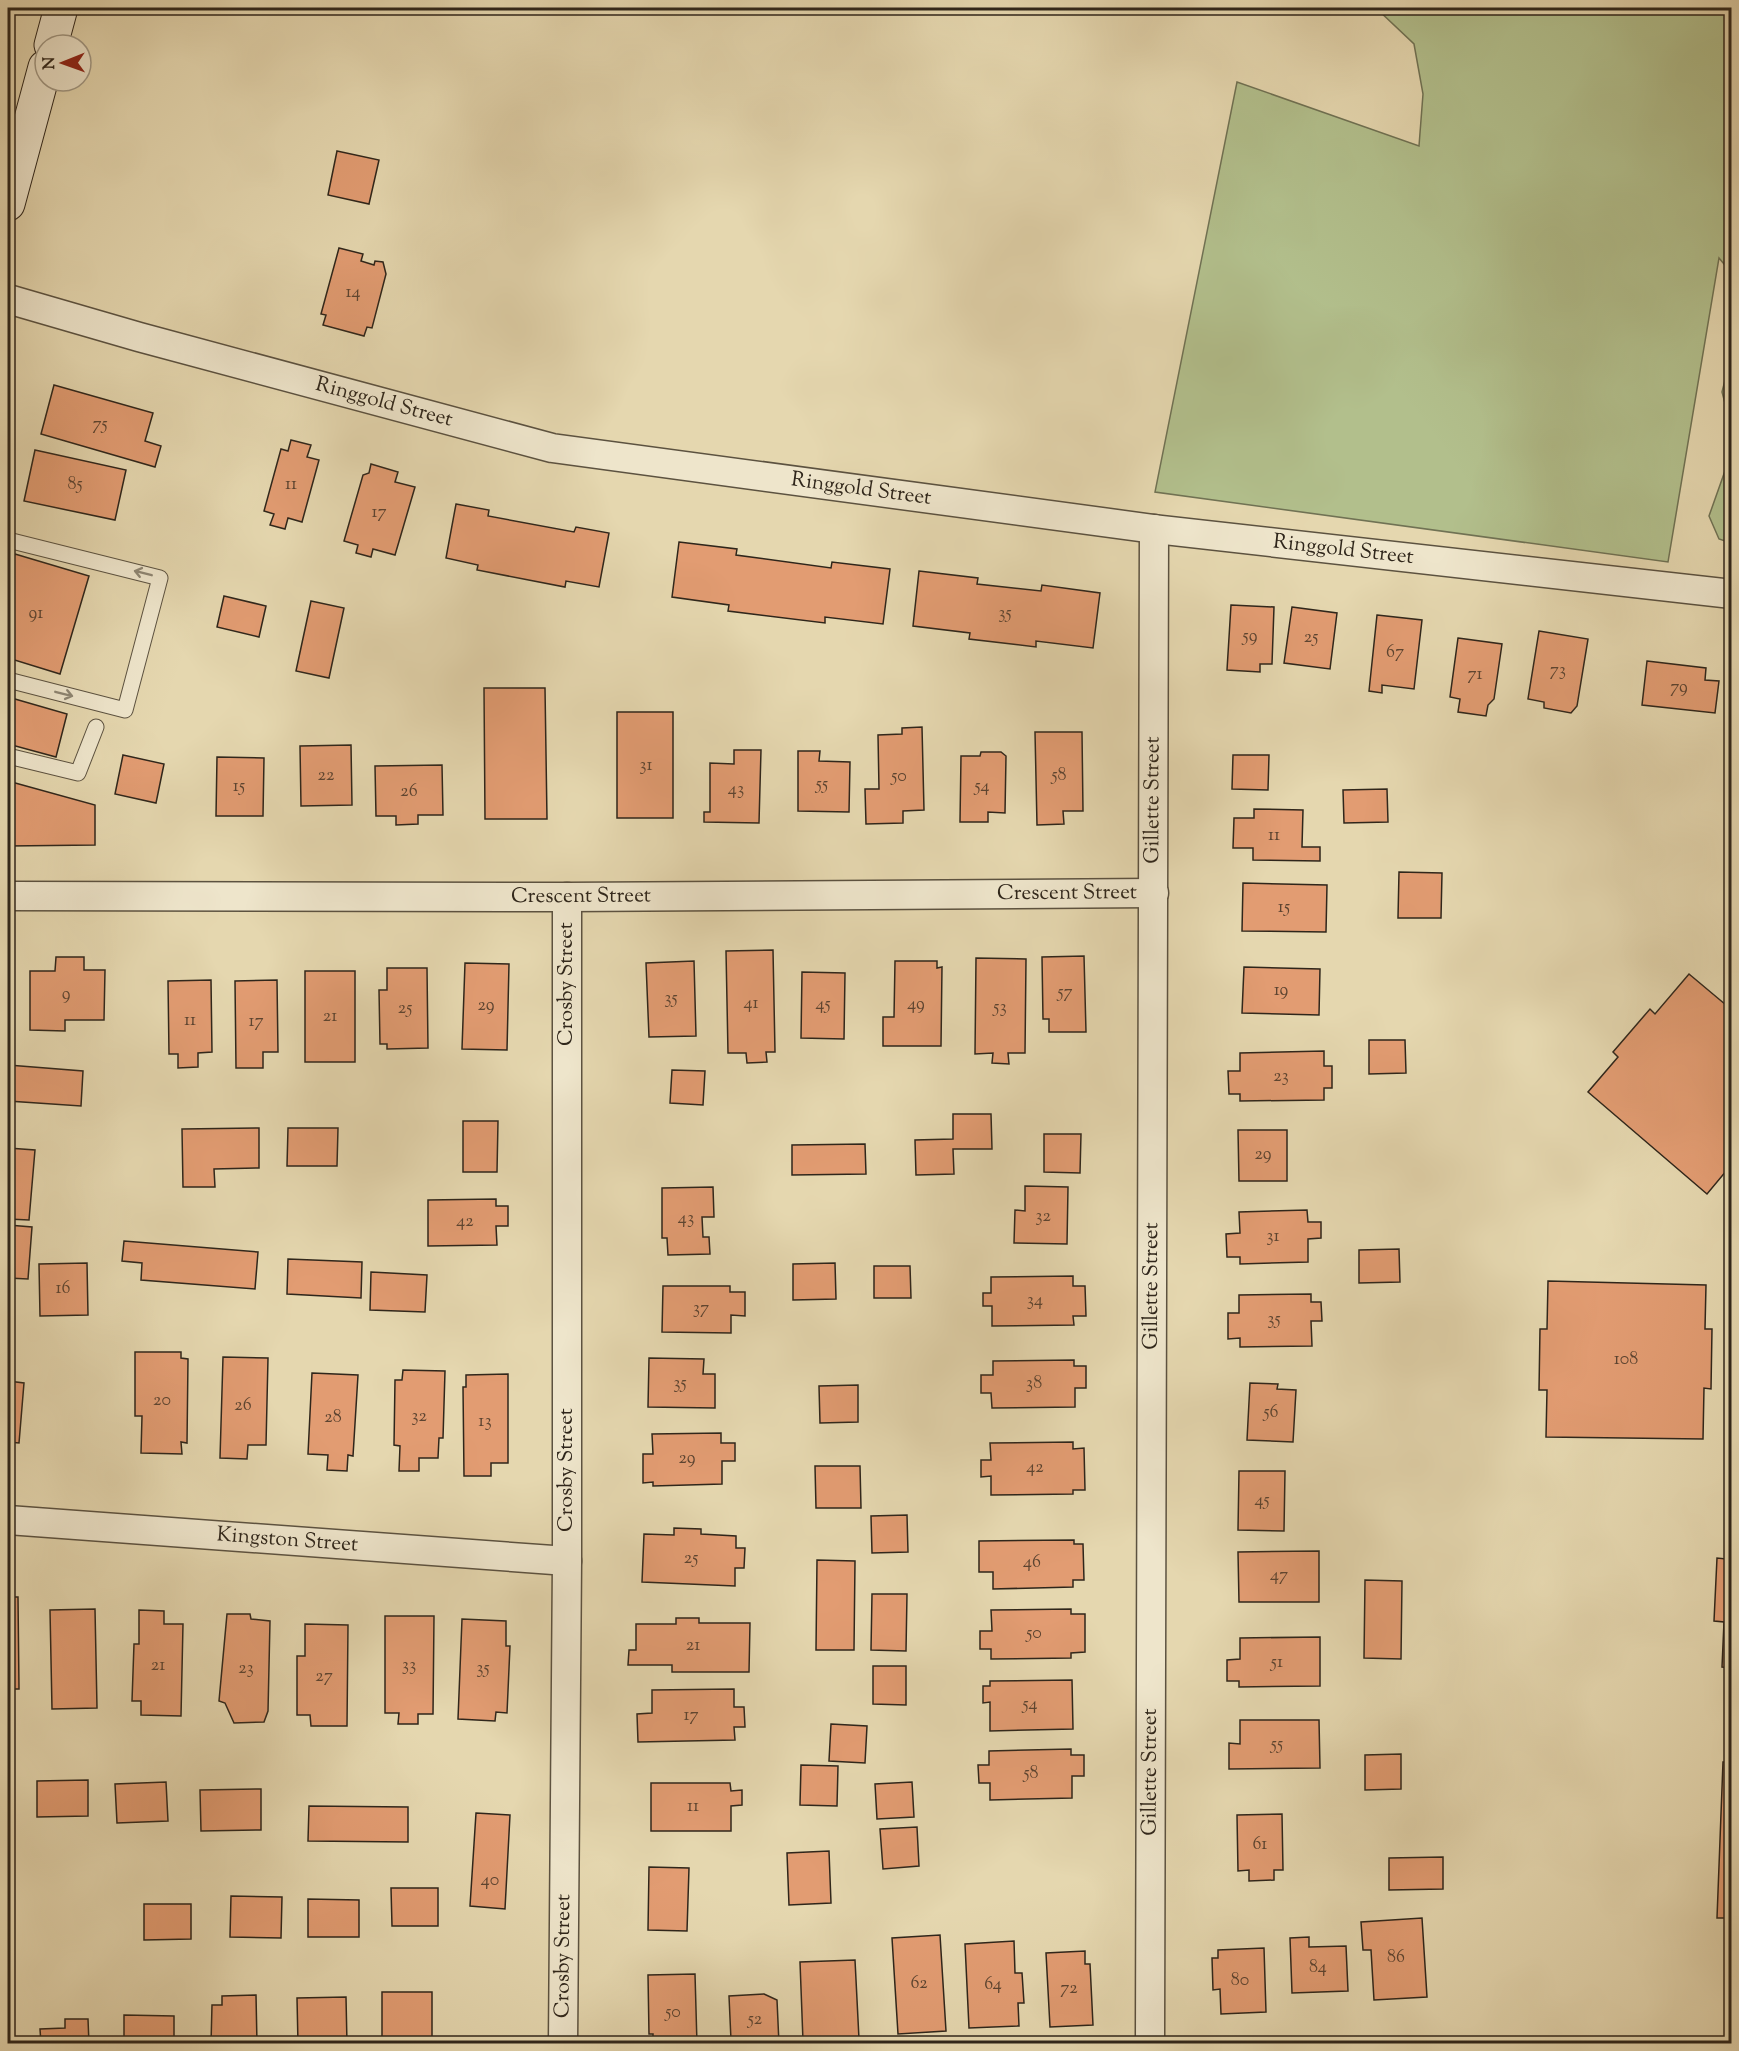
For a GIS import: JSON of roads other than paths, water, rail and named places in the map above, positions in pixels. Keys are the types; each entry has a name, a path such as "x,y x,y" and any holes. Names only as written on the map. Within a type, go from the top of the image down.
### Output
{"main road":[{"path":"54,33 61,8"},
{"path":"8,204 38,93"}],"street":[{"name":"Ringgold Street","path":"8,299 150,340 552,448 1154,529 1731,594"},
{"name":"Gillette Street","path":"1150,2043 1154,529"},
{"name":"Crescent Street","path":"8,896 567,897 1154,893"},
{"name":"Crosby Street","path":"563,2043 567,1562 567,897"},
{"name":"Kingston Street","path":"8,1520 567,1562"}],"lane":[{"path":"8,540 160,578 125,710 8,680"},
{"path":"8,756 78,774 96,727"}]}
